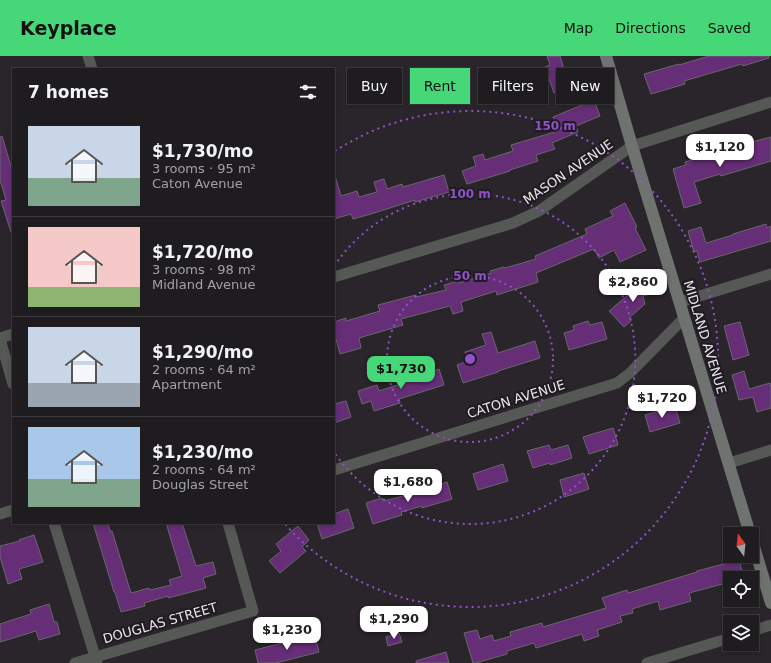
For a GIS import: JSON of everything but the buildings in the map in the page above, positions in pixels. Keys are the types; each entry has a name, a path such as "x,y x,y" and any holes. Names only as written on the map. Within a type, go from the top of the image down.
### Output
{"main road":[{"name":"MIDLAND AVENUE","path":"606,56 748,527"},
{"path":"759,563 771,603"}],"street":[{"path":"88,56 92,68"},
{"name":"MASON AVENUE","path":"335,277 513,223 539,211 632,146 771,102"},
{"path":"680,302 771,274"},
{"name":"CATON AVENUE","path":"335,470 617,383 630,373 684,318"},
{"path":"12,334 0,339 12,381"},
{"path":"729,463 771,450"},
{"path":"0,514 12,510"},
{"path":"54,524 96,660"},
{"name":"DOUGLAS STREET","path":"75,663 96,660 253,611 232,525"},
{"path":"759,629 771,625"},
{"path":"647,663 723,640"}]}
